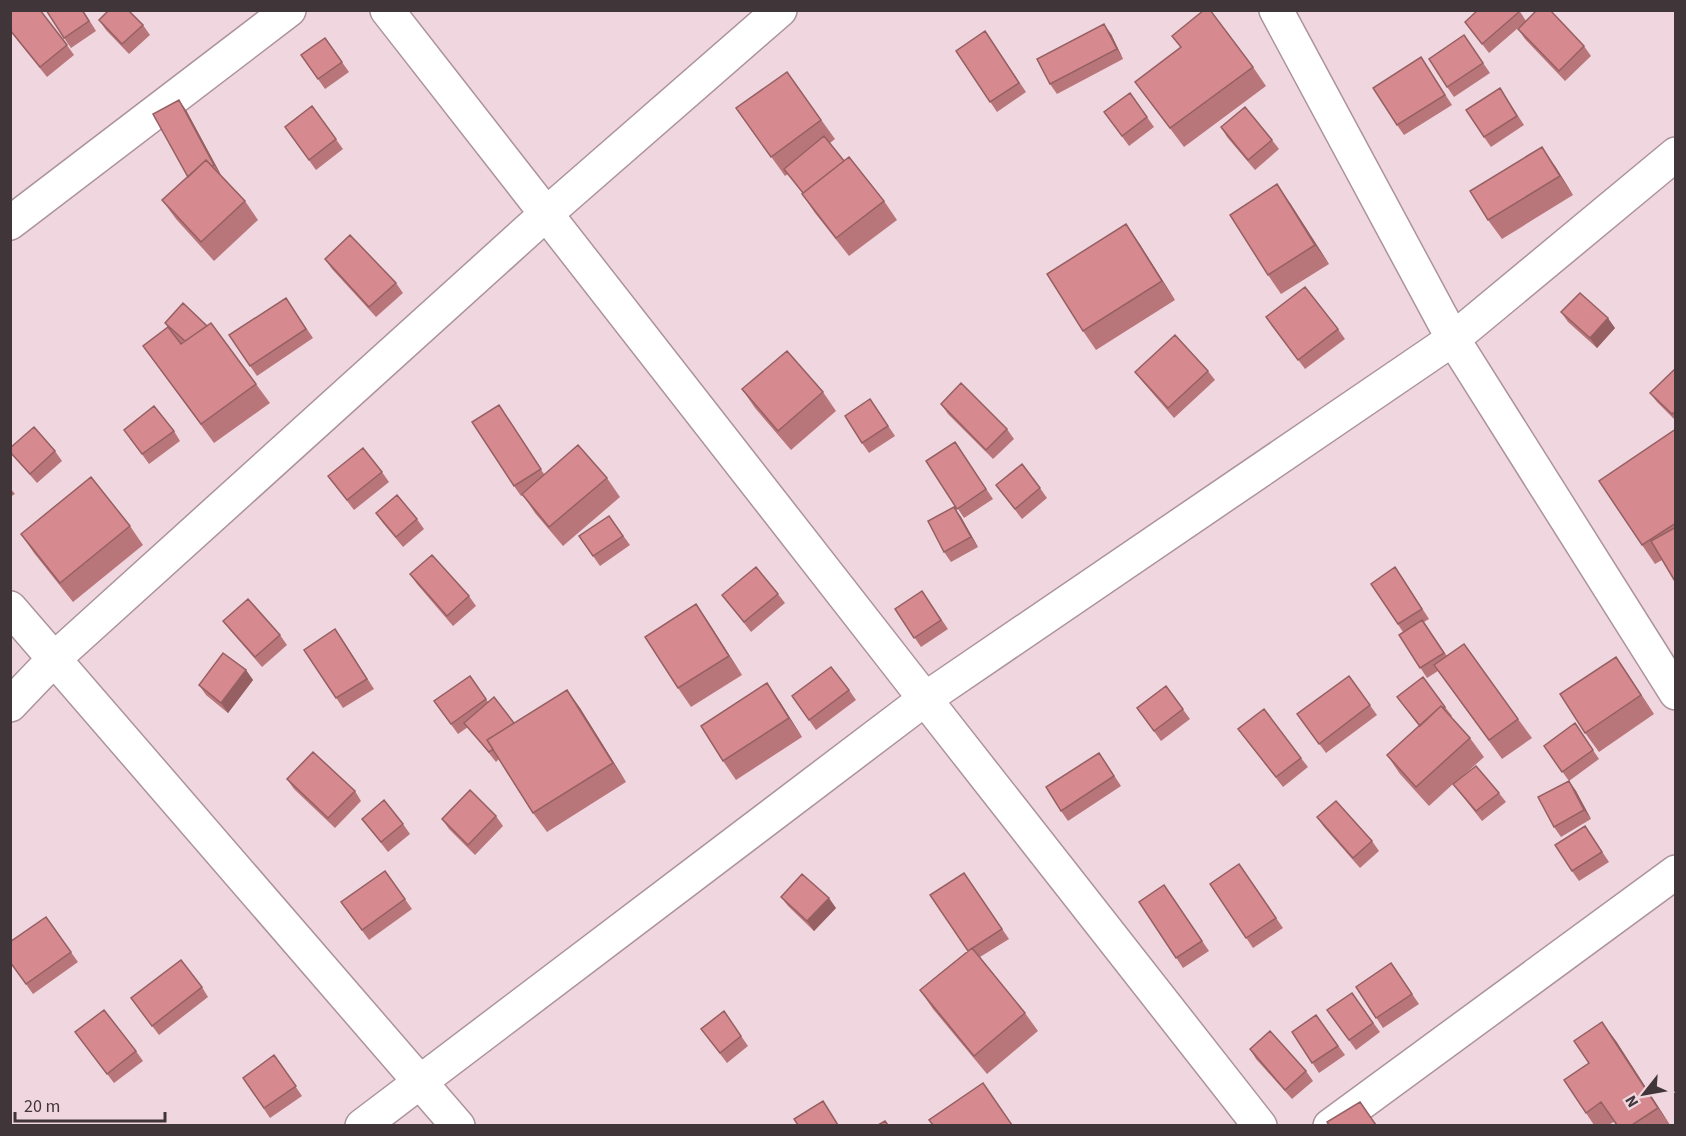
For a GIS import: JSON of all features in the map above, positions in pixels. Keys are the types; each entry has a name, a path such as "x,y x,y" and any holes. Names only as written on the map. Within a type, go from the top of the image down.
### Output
{"street":[{"path":"10,223 289,10"},
{"path":"387,10 1260,1125"},
{"path":"10,705 54,659 546,214 780,10"},
{"path":"1281,13 1453,339 1676,693"},
{"path":"362,1125 925,699 1453,339 1676,154"},
{"path":"10,608 458,1125"},
{"path":"1330,1125 1676,872"}],"building":[{"path":"10,10 40,10 67,45 40,67 10,30"},
{"path":"46,10 82,10 89,21 64,38"},
{"path":"109,10 128,10 143,25 122,44 99,20"},
{"path":"1204,10 1210,10 1253,67 1170,128 1135,82 1181,47 1172,36"},
{"path":"1478,10 1520,11 1482,44 1465,22"},
{"path":"1537,10 1550,10 1584,46 1559,71 1518,29"},
{"path":"1104,24 1117,49 1050,84 1037,59"},
{"path":"985,31 1019,83 990,102 956,51"},
{"path":"1464,35 1483,63 1447,87 1429,59"},
{"path":"325,38 342,62 318,79 301,55"},
{"path":"1421,57 1445,95 1397,125 1373,88"},
{"path":"787,72 821,120 771,157 736,108"},
{"path":"1500,88 1517,116 1484,137 1466,110"},
{"path":"1130,93 1147,117 1122,136 1104,112"},
{"path":"179,100 214,165 212,166 206,160 188,177 153,114"},
{"path":"312,106 336,139 309,160 285,127"},
{"path":"1245,107 1272,140 1248,160 1221,127"},
{"path":"824,136 844,161 803,193 784,169"},
{"path":"1542,147 1560,176 1488,220 1470,191"},
{"path":"849,157 884,201 836,238 802,194"},
{"path":"206,160 245,201 201,242 162,200"},
{"path":"1277,184 1315,245 1268,275 1230,215"},
{"path":"1126,224 1162,281 1083,331 1047,274"},
{"path":"350,235 396,283 369,307 325,259"},
{"path":"1305,287 1338,329 1298,360 1266,317"},
{"path":"1580,293 1608,318 1590,338 1561,312"},
{"path":"286,298 306,329 250,366 229,335"},
{"path":"183,303 207,326 185,341 165,323"},
{"path":"211,323 256,384 201,424 143,346 168,327 181,344"},
{"path":"1175,335 1208,371 1168,408 1135,372"},
{"path":"787,351 823,392 778,431 742,389"},
{"path":"1676,368 1676,411 1672,414 1650,393"},
{"path":"961,383 1007,429 986,450 941,404"},
{"path":"870,399 888,426 862,443 845,416"},
{"path":"499,405 541,469 514,486 472,422"},
{"path":"154,406 174,431 142,454 124,430"},
{"path":"34,427 55,451 30,474 10,452 10,448"},
{"path":"1676,429 1676,523 1642,545 1599,481"},
{"path":"955,442 986,489 957,509 926,461"},
{"path":"578,445 607,478 549,527 522,494"},
{"path":"363,448 382,472 347,500 328,476"},
{"path":"1022,464 1040,488 1015,509 996,485"},
{"path":"91,477 130,526 60,583 21,534"},
{"path":"397,495 417,519 396,537 376,513"},
{"path":"954,507 971,537 944,552 928,521"},
{"path":"609,516 623,536 593,556 579,536"},
{"path":"1676,527 1676,583 1651,541"},
{"path":"432,555 469,596 447,616 410,574"},
{"path":"756,567 778,594 744,622 722,595"},
{"path":"1395,567 1422,609 1398,624 1371,584"},
{"path":"922,591 941,620 914,638 895,609"},
{"path":"248,599 280,635 255,657 223,621"},
{"path":"696,604 729,656 678,688 645,637"},
{"path":"1422,620 1444,653 1420,668 1399,635"},
{"path":"335,629 367,679 336,698 304,650"},
{"path":"1464,644 1518,719 1489,740 1434,665"},
{"path":"223,653 246,670 221,703 199,685"},
{"path":"1616,657 1641,695 1585,733 1560,694"},
{"path":"831,667 849,690 809,720 792,696"},
{"path":"470,676 486,699 451,724 434,701"},
{"path":"1349,676 1370,705 1319,744 1297,714"},
{"path":"1423,677 1445,707 1441,706 1420,726 1397,697"},
{"path":"767,683 789,718 723,761 701,726"},
{"path":"1166,686 1183,709 1154,731 1137,708"},
{"path":"567,690 613,763 533,813 487,740"},
{"path":"494,697 514,723 487,740 493,749 489,752 464,723"},
{"path":"1441,706 1470,738 1416,787 1387,755"},
{"path":"1264,709 1301,758 1276,777 1238,729"},
{"path":"1575,723 1593,750 1562,772 1544,746"},
{"path":"313,752 355,791 328,818 287,779"},
{"path":"1099,753 1114,776 1061,811 1046,787"},
{"path":"1476,766 1499,793 1476,811 1453,784"},
{"path":"1569,781 1584,810 1554,827 1538,797"},
{"path":"470,790 496,816 468,845 442,819"},
{"path":"384,800 403,824 381,842 362,819"},
{"path":"1336,801 1372,841 1353,858 1317,817"},
{"path":"1585,826 1602,852 1572,871 1555,845"},
{"path":"1239,864 1276,918 1246,938 1210,884"},
{"path":"385,871 405,899 362,930 341,902"},
{"path":"964,873 1002,929 968,951 930,895"},
{"path":"802,874 829,898 807,921 781,897"},
{"path":"1164,885 1202,941 1176,958 1139,902"},
{"path":"46,917 71,952 26,984 10,962 10,942"},
{"path":"972,948 1025,1013 974,1056 920,990"},
{"path":"181,960 202,987 152,1026 131,998"},
{"path":"1391,963 1412,994 1376,1018 1356,987"},
{"path":"1352,993 1373,1023 1349,1040 1327,1010"},
{"path":"104,1010 136,1051 107,1074 75,1032"},
{"path":"724,1011 741,1036 720,1053 701,1029"},
{"path":"1316,1015 1338,1046 1312,1063 1292,1032"},
{"path":"1602,1022 1658,1108 1632,1125 1617,1125 1601,1102 1586,1113 1564,1080 1589,1063 1574,1041"},
{"path":"1270,1031 1306,1071 1285,1090 1250,1049"},
{"path":"274,1055 296,1086 264,1108 243,1078"},
{"path":"983,1083 1012,1125 933,1125 929,1120"},
{"path":"823,1101 838,1125 798,1125 794,1119"},
{"path":"1360,1102 1376,1125 1329,1125 1327,1122"}]}
